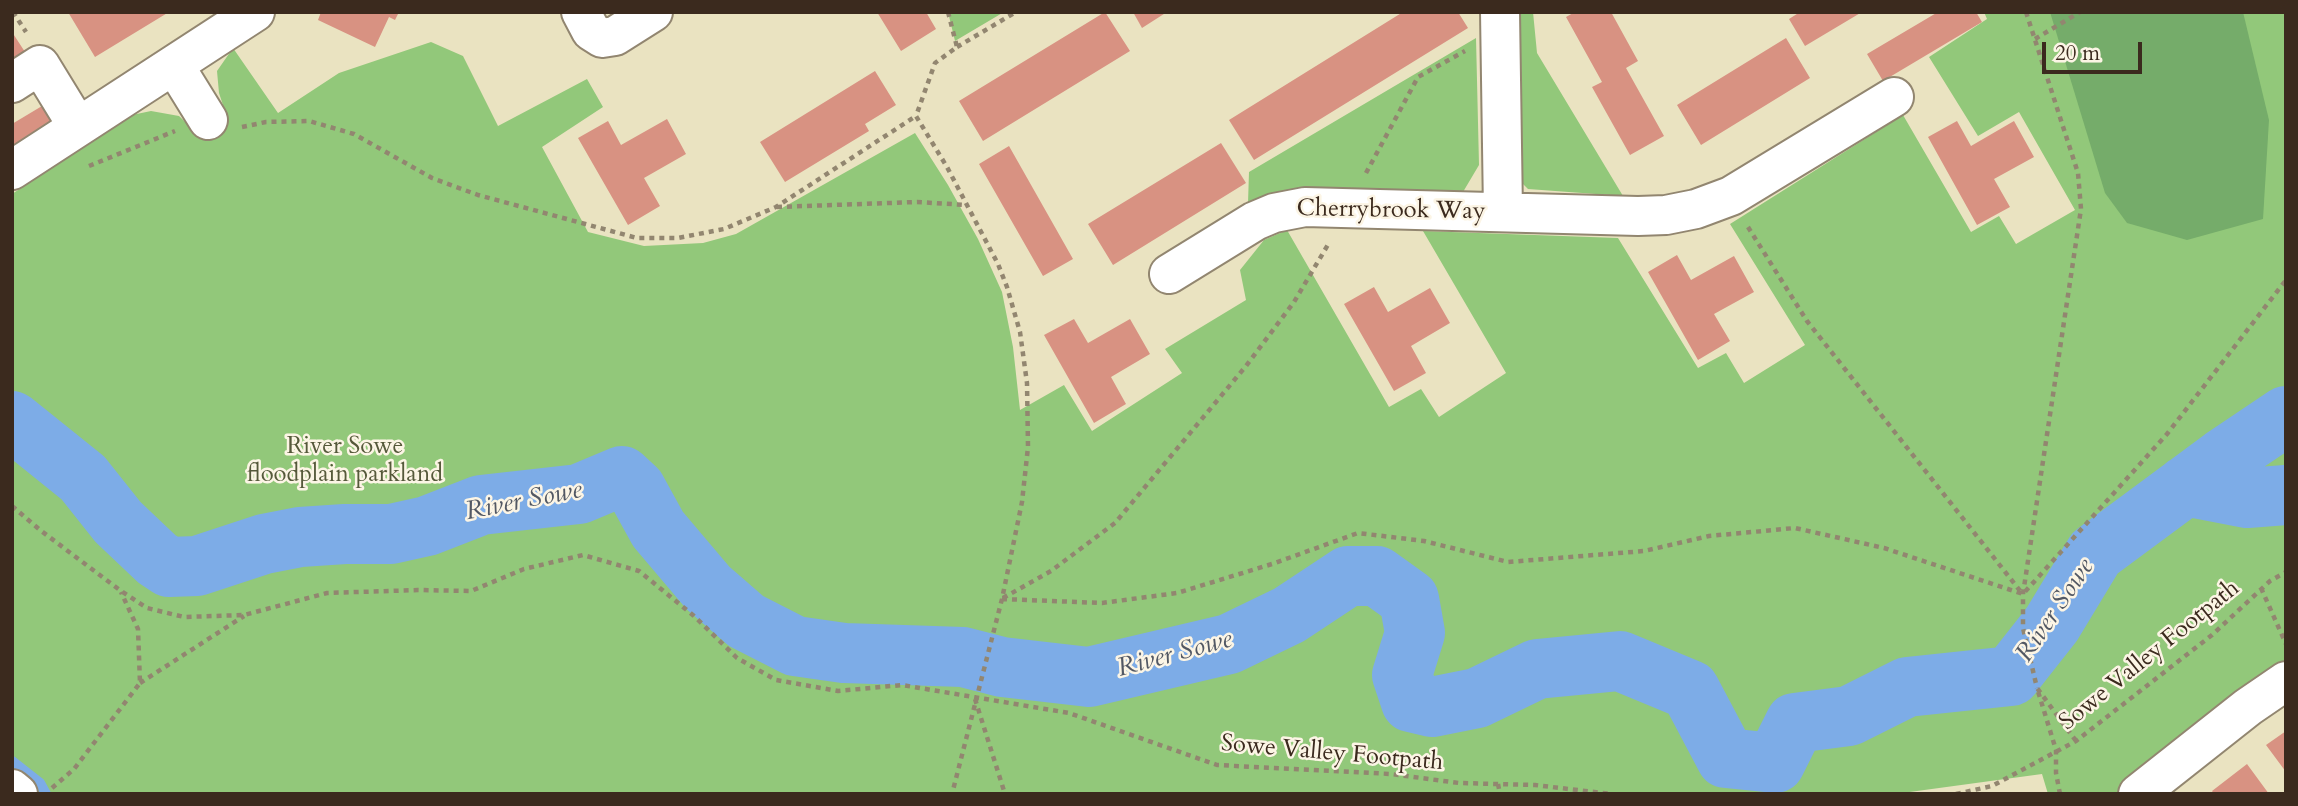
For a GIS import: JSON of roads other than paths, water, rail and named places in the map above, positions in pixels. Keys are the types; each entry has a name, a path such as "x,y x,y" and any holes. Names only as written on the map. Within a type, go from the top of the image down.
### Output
{"street":[{"path":"12,170 255,12"},
{"path":"582,12 591,31 602,38 615,36 653,12"},
{"name":"Cherrybrook Way","path":"1500,19 1503,212"},
{"path":"12,83 40,65 78,127"},
{"path":"174,65 208,120"},
{"name":"Cherrybrook Way","path":"1169,274 1255,221 1274,213 1305,207 1666,215 1696,209 1731,195 1894,97"},
{"path":"2137,794 2248,707 2286,681"},
{"path":"12,789 18,794"}],"waterway":[{"name":"River Sowe","path":"12,421 83,478 118,522 169,567 197,566 264,544 300,537 391,534 427,526 481,505 579,494 622,476 636,489 658,529 708,588 746,621 795,646 844,653 963,657 1002,667 1089,677 1229,644 1289,615 1348,576 1377,576 1409,599 1415,633 1402,675 1411,702 1432,707 1477,698 1537,669 1620,661 1690,690 1726,758 1775,763 1795,723 1849,716 1907,687 2011,676 2052,624 2095,553 2222,459 2286,416"},
{"path":"2185,486 2247,498 2286,495"},
{"path":"12,761 40,783 46,794"}],"park label":[{"name":"River Sowe floodplain parkland","path":"345,461"}]}
